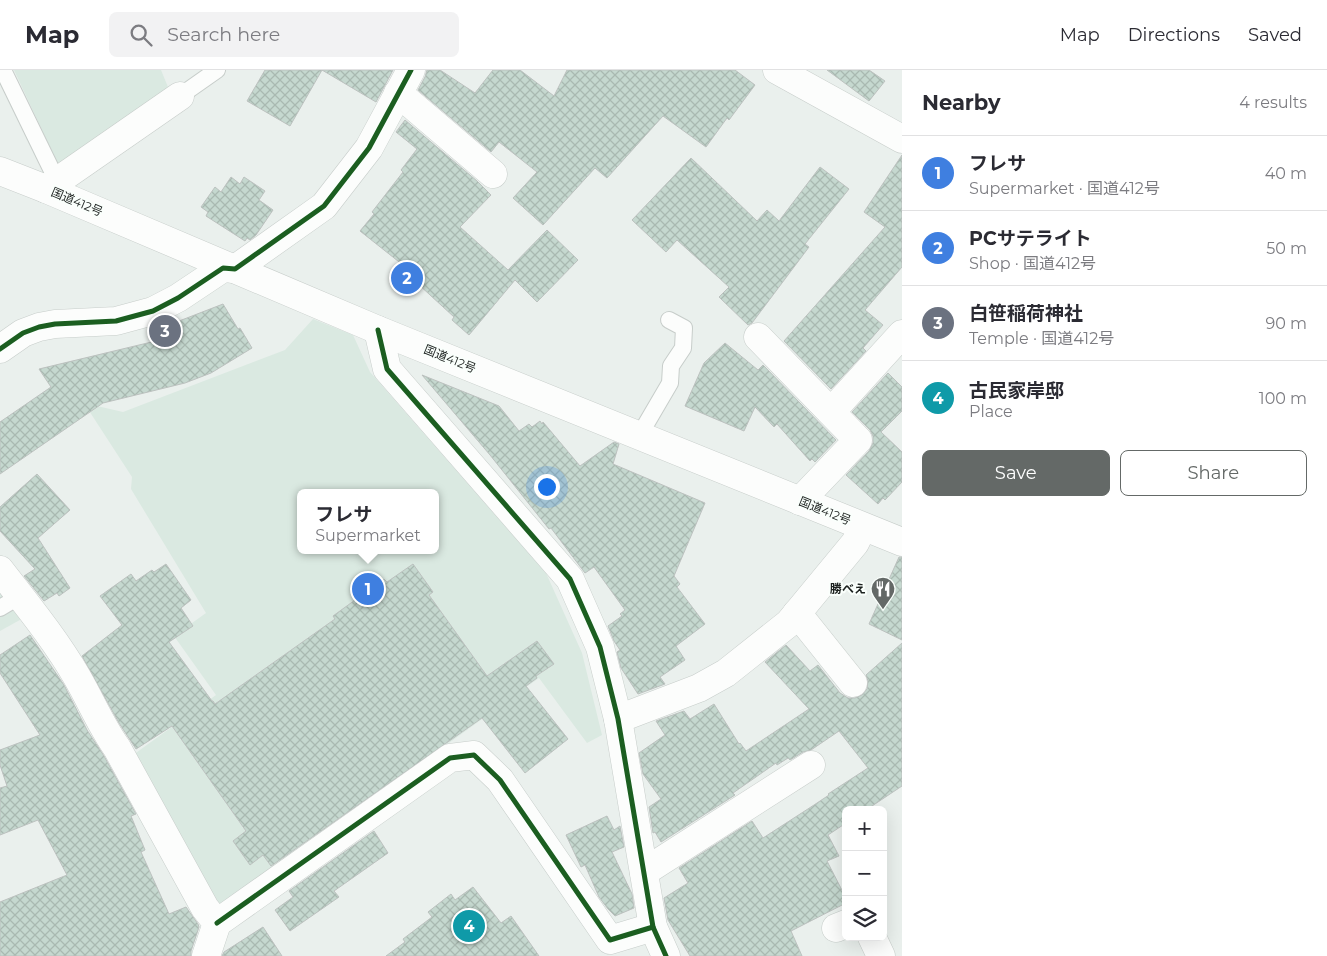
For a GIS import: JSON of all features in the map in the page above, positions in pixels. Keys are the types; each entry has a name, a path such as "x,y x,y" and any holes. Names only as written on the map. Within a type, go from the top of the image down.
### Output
{"main road":[{"path":"777,70 902,139"},
{"path":"0,348 23,333 39,327 55,324 116,321 153,311 178,298 223,268 235,269 324,206 369,148 404,82 493,174"},
{"path":"52,185 180,96"},
{"name":"国道412号","path":"0,170 52,185 235,269 378,330 902,542"},
{"path":"378,330 387,369 570,579 600,648 618,719 653,927 666,956"},
{"path":"758,337 858,440 800,501"},
{"path":"831,412 901,337"},
{"path":"618,719 699,688 726,673 789,622 855,543 864,527"},
{"path":"0,570 10,602 42,624 76,676 205,908 217,924"},
{"path":"797,613 853,683"},
{"path":"206,956 217,924 450,758 474,755 500,780 610,940 653,927"},
{"path":"644,872 791,789 811,765"},
{"path":"874,941 881,956"}],"lane":[{"path":"3,70 52,185"},
{"path":"180,96 217,70"},
{"path":"639,436 670,383 671,366 683,348 684,328 669,320"}],"shaded area":[{"path":"14,70 161,70 170,92 61,171"},
{"path":"313,319 353,335 370,372 546,573 582,653 602,735 587,743 539,678 223,906 218,905 133,755 216,695 174,636 206,613 131,489 132,477 84,403 123,412 285,350"},
{"path":"0,579 27,616 0,631"}],"building":[{"path":"265,70 322,70 290,126 247,101"},
{"path":"322,70 393,70 376,102"},
{"path":"427,70 440,70 475,93 493,70 520,70 554,96 567,70 735,70 755,85 729,120 727,118 706,147 663,116 607,178 595,168 543,225 513,198 537,172 499,142 491,152 418,90"},
{"path":"827,70 869,70 885,81 869,101"},
{"path":"405,120 491,195 460,227 508,270 547,230 578,260 537,302 515,280 469,335 452,320 454,317 405,272 408,269 360,231 374,214 372,212 403,172 401,170 417,149 396,132"},
{"path":"902,155 902,267 865,310 883,325 863,348 866,351 831,389 784,341 885,227 864,212"},
{"path":"691,158 757,221 767,210 779,221 820,167 849,189 805,244 809,247 752,323 748,325 719,297 729,287 677,240 666,252 632,220"},
{"path":"231,177 240,184 244,177 265,191 259,200 273,210 256,235 250,240 247,238 245,241 206,216 208,212 201,207 215,187 221,192"},
{"path":"223,304 252,348 211,373 185,383 103,403 0,474 0,422 51,387 39,369 164,339 161,328"},
{"path":"725,343 758,370 763,365 836,440 815,462 812,459 810,461 777,424 774,427 755,407 744,431 685,406 704,363"},
{"path":"888,373 902,387 902,411 881,432 902,452 902,482 885,500 883,498 878,504 846,475 869,451 873,443 873,436 870,430 852,412"},
{"path":"422,375 499,406 519,431 529,424 532,427 540,421 542,424 543,422 580,466 614,442 619,444 613,464 705,503 674,576 680,584 677,587 705,624 676,646 685,660 660,677 665,684 638,694 621,668 617,652 620,650 608,626 622,616 620,614 625,610 594,567 585,573 551,528 549,529 490,455"},
{"path":"37,474 70,510 38,538 70,588 59,596 57,593 44,601 24,576 35,569 0,531 0,507"},
{"path":"899,557 902,557 902,640 869,624"},
{"path":"166,564 191,600 181,608 193,626 169,642 215,704 335,619 333,616 384,579 387,582 413,564 433,592 429,595 487,676 537,641 554,664 536,676 537,678 526,686 568,739 525,773 482,718 271,866 263,855 250,865 233,841 246,831 172,726 136,749 119,723 82,656 122,625 100,596 131,574 136,581 152,570 154,572"},
{"path":"30,635 64,685 87,730 104,756 136,814 131,816 145,850 141,852 169,914 186,907 198,924 199,927 191,956 0,956 0,902 67,875 38,820 0,835 0,788 7,786 0,765 0,750 40,735 0,673 0,655"},
{"path":"902,643 902,786 872,806 842,806 842,826 828,835 839,856 827,861 842,890 842,905 791,931 802,956 690,956 668,920 664,898 688,883 679,868 752,821 763,838 868,768 839,731 811,750 803,752 790,760 788,758 777,765 776,763 733,793 735,795 661,842 655,832 653,833 649,807 661,799 643,774 639,753 665,735 656,721 684,711 690,719 714,704 739,744 746,751 809,709 765,662 786,645 810,671 818,665 840,693 848,698 862,695 867,689 868,681 866,675"},
{"path":"607,816 614,830 620,826 624,847 612,852 632,894 634,908 615,916 599,897 585,865 581,867 566,835"},
{"path":"374,831 388,853 334,891 339,897 290,931 275,910 293,897 289,891"},
{"path":"473,887 501,923 511,916 539,956 386,956 405,942 403,939 432,917 428,912 451,894 455,900"},
{"path":"263,927 282,956 222,956 224,952"}],"cycle path":[{"path":"0,349 23,333 39,327 55,324 116,321 153,311 178,298 223,268 235,269 324,206 369,148 411,70"},
{"path":"378,330 387,369 570,579 600,647 618,719 653,927 666,956"},
{"path":"217,923 450,758 474,755 500,780 610,940 653,927"}],"place":[{"name":"PCサテライト","path":"407,278"},
{"name":"白笹稲荷神社","path":"165,331"},
{"name":"フレサ","path":"368,589"},
{"name":"勝べえ","path":"883,610"},
{"name":"古民家岸邸","path":"469,926"}]}
